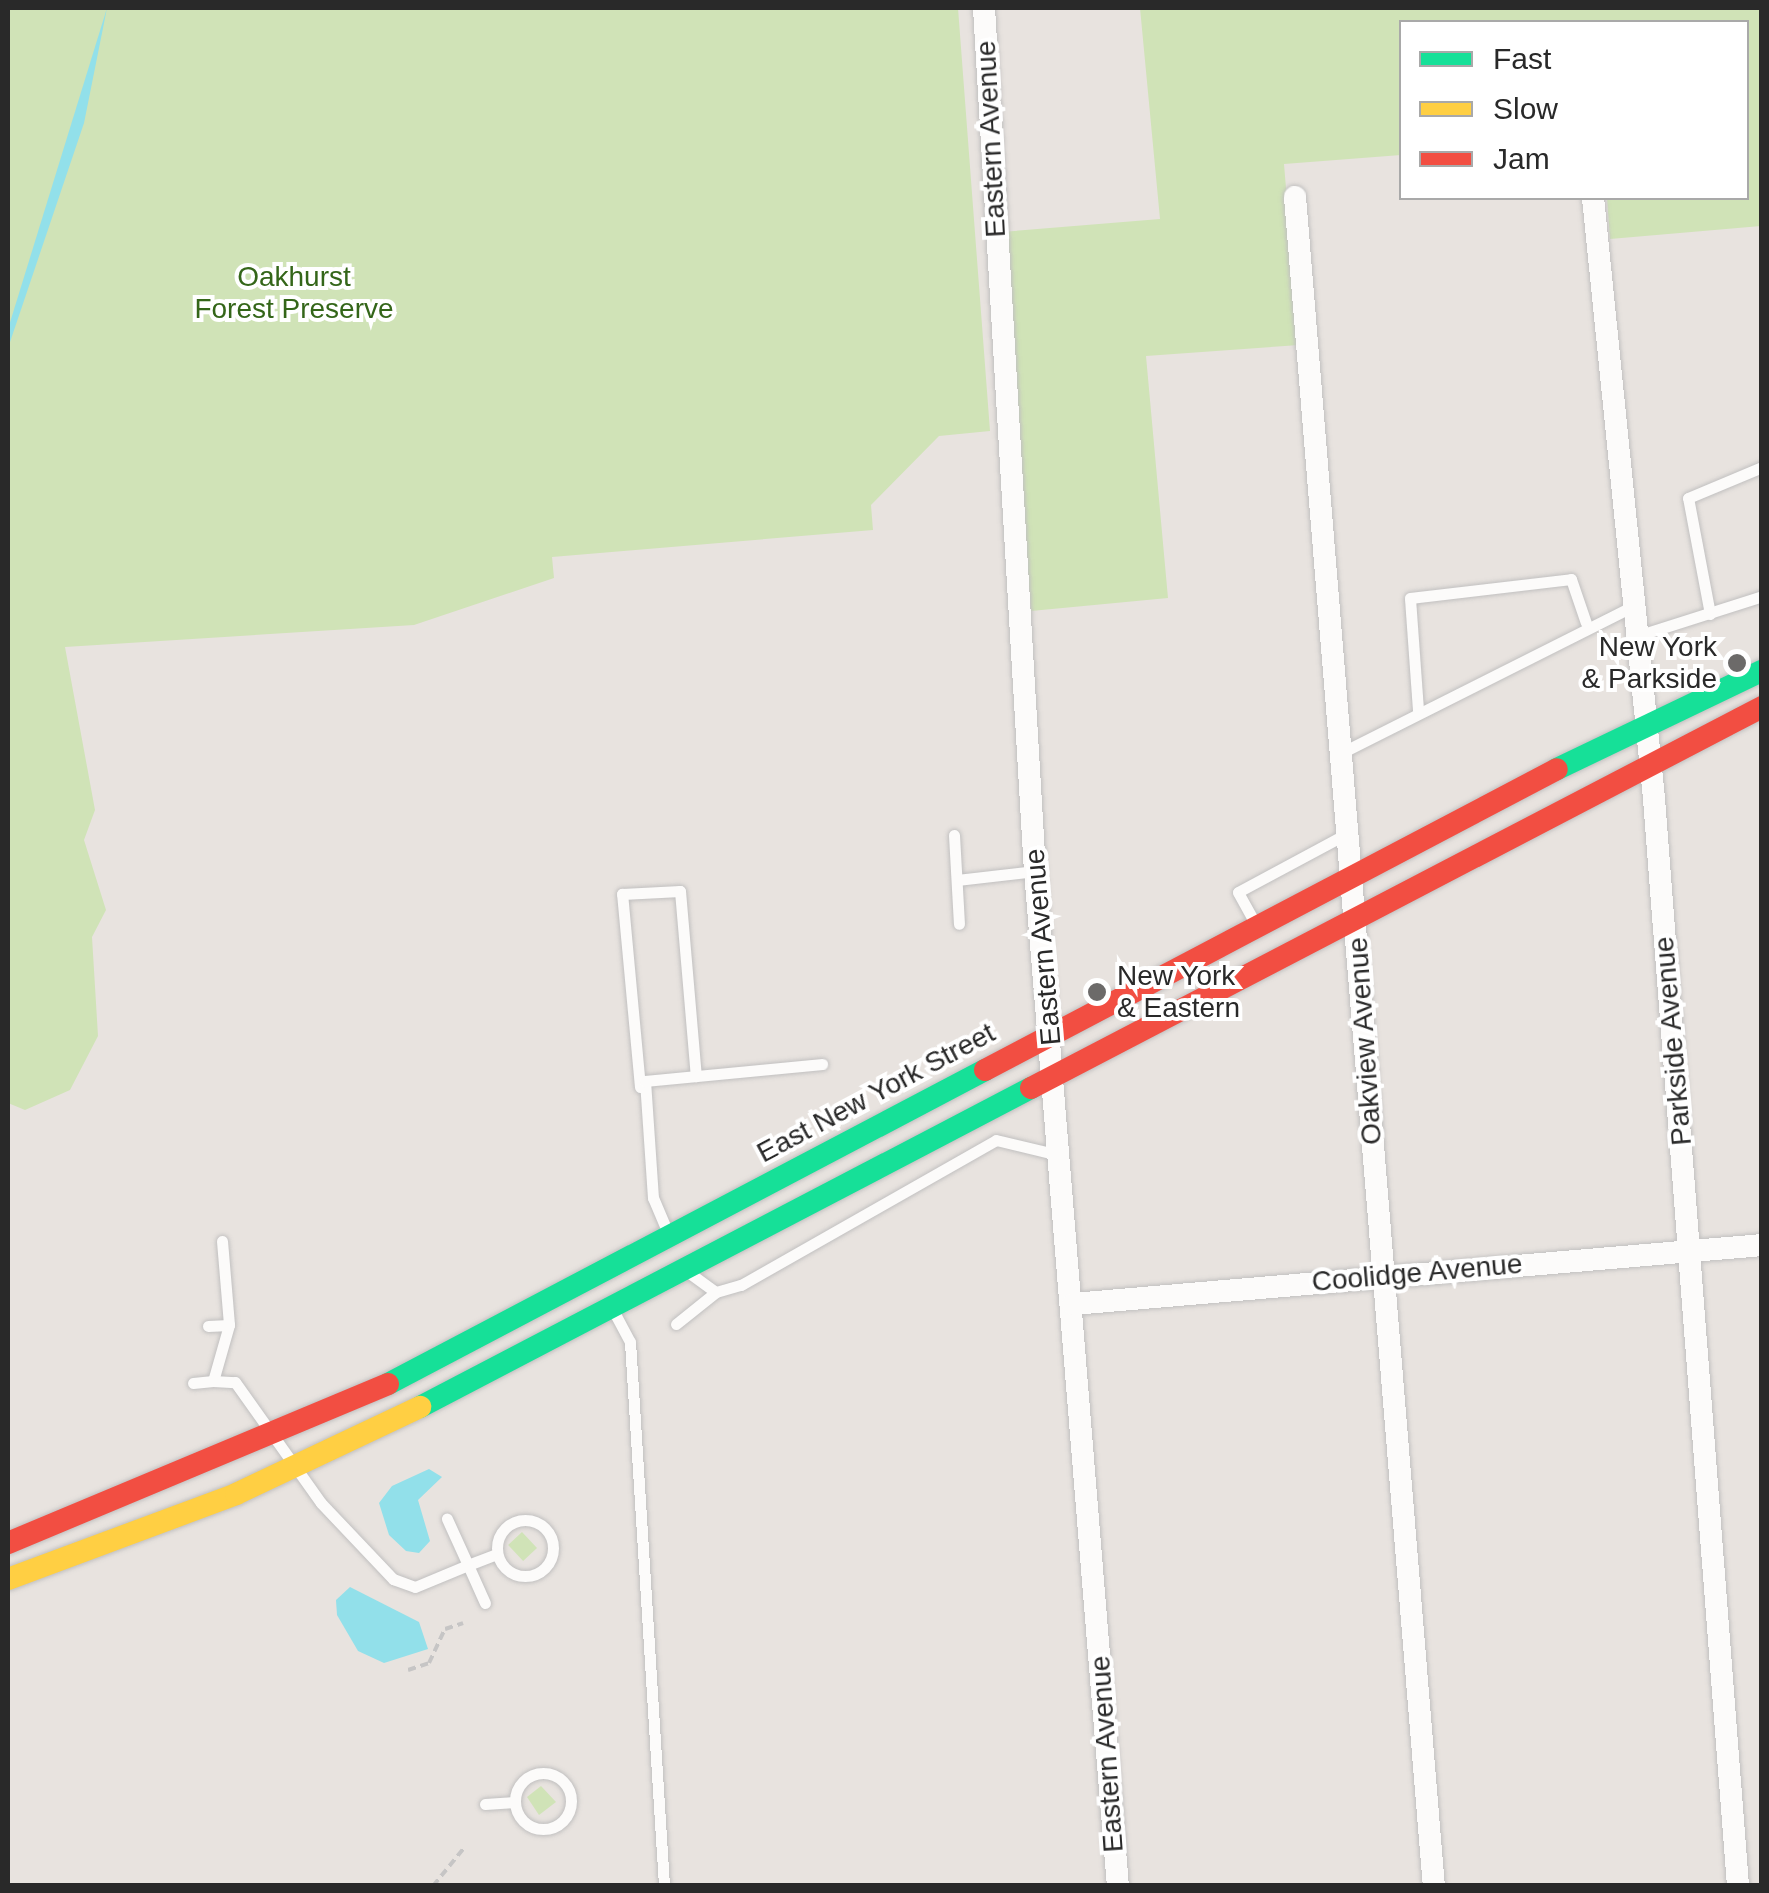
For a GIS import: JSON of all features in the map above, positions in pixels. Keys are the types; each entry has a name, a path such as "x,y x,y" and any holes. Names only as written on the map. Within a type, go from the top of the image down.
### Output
{"main road":[{"name":"East New York Street","path":"8,1543 278,1438 1352,876 1646,724 1762,670"},
{"path":"8,1578 298,1466 686,1268 1650,760 1762,708"}],"street":[{"name":"Eastern Avenue","path":"984,8 1035,871 1118,1886"},
{"name":"Oakview Avenue","path":"1295,198 1434,1886"},
{"name":"Parkside Avenue","path":"1593,200 1634,637 1650,760 1738,1886"},
{"name":"Coolidge Avenue","path":"1072,1304 1384,1274 1762,1245"}],"lane":[{"path":"1710,614 1688,498 1762,467"},
{"path":"1418,710 1410,598 1571,579 1586,623"},
{"path":"1634,637 1762,596"},
{"path":"1342,753 1586,623 1631,607"},
{"path":"1256,926 1238,892 1348,833"},
{"path":"954,835 959,924"},
{"path":"957,880 1035,871"},
{"path":"696,1076 680,892 622,894 653,1198 695,1285 716,1292"},
{"path":"640,1087 696,1076 822,1064"},
{"path":"948,1129 962,1160"},
{"path":"676,1324 716,1292 870,1212 996,1140 1061,1156"},
{"path":"856,1178 870,1212"},
{"path":"214,1381 228,1324 222,1241"},
{"path":"611,1306 630,1342 664,1886"},
{"path":"208,1326 228,1324"},
{"path":"193,1383 235,1382 298,1466 394,1579 415,1587 497,1554"},
{"path":"448,1519 485,1604"},
{"path":"518,1521 542,1527 552,1541 550,1558 531,1575 506,1569 497,1554 504,1530 518,1521"},
{"path":"543,1773 560,1778 571,1802 564,1819 542,1828 526,1823 515,1802 526,1779 543,1773"},
{"path":"484,1804 515,1802"}],"path":[{"path":"408,1670 430,1663 445,1628 463,1623"},
{"path":"432,1886 464,1848"}],"green space":[{"name":"Oakhurst Forest Preserve","path":"8,8 958,8 990,431 939,436 871,505 873,530 552,557 554,578 414,625 65,647 95,810 84,840 106,910 92,937 98,1036 70,1090 25,1110 8,1103"},
{"path":"1140,8 1761,8 1761,226 1610,239 1607,200 1749,200 1749,20 1399,20 1399,155 1284,164 1299,345 1146,356 1168,598 1031,611 1002,232 1160,219"},
{"path":"522,1532 537,1548 523,1561 508,1545"},
{"path":"541,1786 556,1802 539,1815 527,1797"}],"water":[{"path":"107,8 84,123 8,348 8,329"},
{"path":"429,1469 442,1477 418,1500 430,1541 419,1553 406,1551 389,1535 379,1503 392,1486"},
{"path":"350,1587 419,1622 428,1649 384,1663 358,1651 337,1615 336,1600"}],"traffic: fast":[{"path":"1557,769 1762,671"},
{"path":"388,1384 985,1070"},
{"path":"420,1407 1031,1088"}],"traffic: slow":[{"path":"8,1579 236,1494 420,1407"}],"traffic: jam":[{"path":"1031,1088 1762,707"},
{"path":"985,1070 1557,769"},
{"path":"8,1543 388,1384"}],"place":[{"name":"New York & Parkside","path":"1737,663"},
{"name":"New York & Eastern","path":"1097,992"}]}
